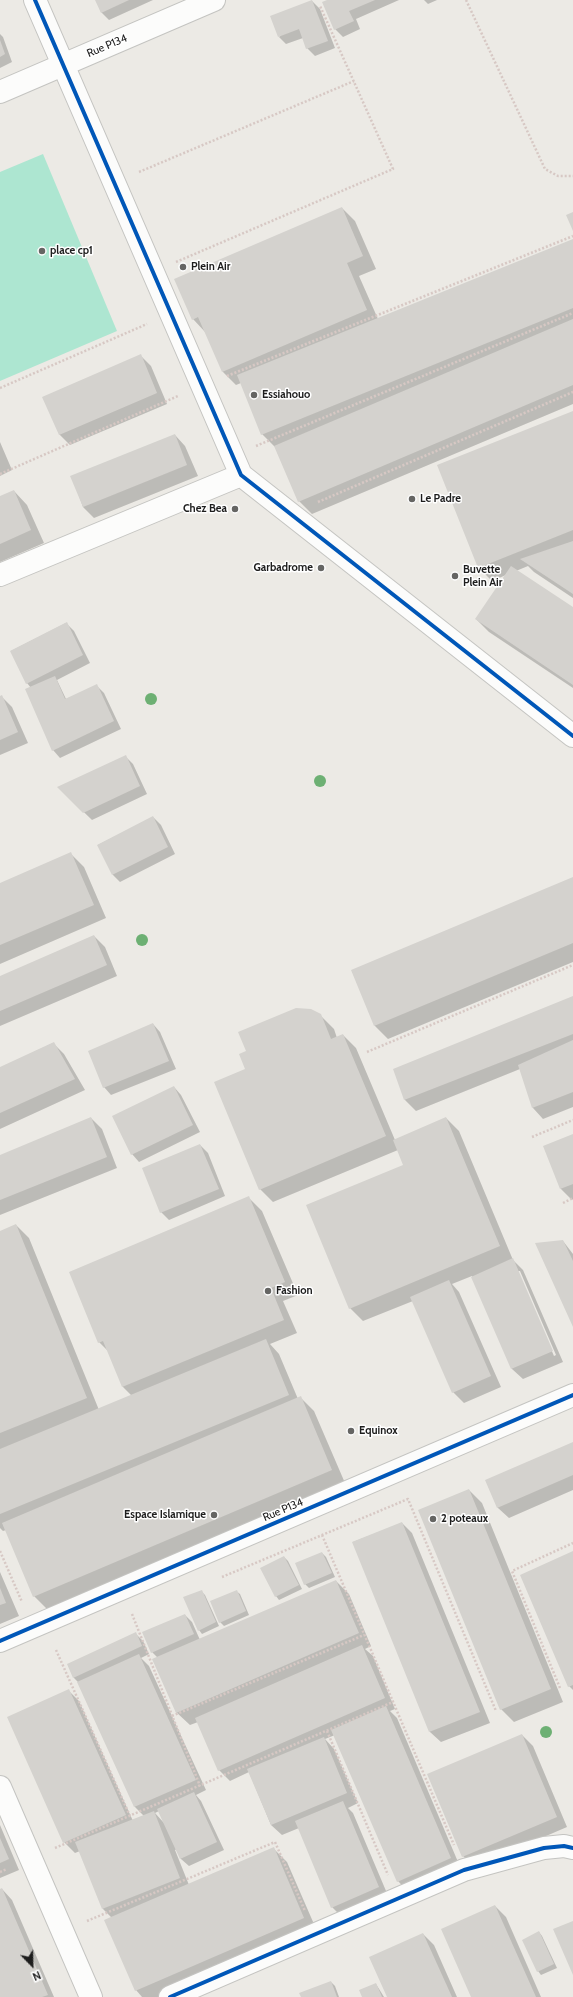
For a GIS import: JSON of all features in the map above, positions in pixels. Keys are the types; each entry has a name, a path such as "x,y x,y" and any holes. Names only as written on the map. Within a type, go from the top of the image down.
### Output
{"street":[{"path":"35,0 203,386 236,466 290,514 573,736"},
{"name":"Rue P134","path":"0,92 214,0"},
{"path":"0,575 236,466"},
{"name":"Rue P134","path":"0,1641 573,1395"},
{"path":"0,1787 64,1930 91,1997"},
{"path":"170,1997 315,1933 464,1870 544,1848 564,1846 573,1848"}],"path":[{"path":"466,0 545,169 558,176 573,176"},
{"path":"153,272 393,169 320,6"},
{"path":"114,182 354,81"},
{"path":"0,474 203,386 573,236"},
{"path":"236,466 573,313"},
{"path":"0,388 171,314"},
{"path":"290,514 573,392"},
{"path":"367,1052 573,964"},
{"path":"532,1137 573,1120"},
{"path":"563,1203 573,1198"},
{"path":"220,1578 408,1499 496,1711"},
{"path":"322,1535 464,1870"},
{"path":"560,1688 512,1571 573,1543"},
{"path":"0,1552 33,1626"},
{"path":"139,1611 132,1614 200,1786"},
{"path":"172,1716 364,1635"},
{"path":"56,1650 130,1816"},
{"path":"0,1872 393,1702"},
{"path":"327,1731 398,1898"},
{"path":"64,1930 275,1842 315,1933"}],"green space":[{"name":"place cp1","path":"43,154 117,331 0,381 0,172"}],"building":[{"path":"95,0 129,0 101,13"},
{"path":"312,0 328,41 306,49 299,29 278,37 270,16"},
{"path":"327,0 375,0 349,11 354,21 334,30 322,2"},
{"path":"0,40 5,54 0,57"},
{"path":"342,207 363,256 347,263 367,310 222,372 198,317 192,320 174,279"},
{"path":"573,212 573,231 566,215"},
{"path":"573,239 573,308 261,435 237,375"},
{"path":"573,319 573,385 298,502 274,446"},
{"path":"141,354 157,393 59,435 42,397"},
{"path":"573,411 573,530 478,568 437,465"},
{"path":"175,434 187,465 83,507 70,476"},
{"path":"14,490 31,530 0,544 0,496"},
{"path":"573,541 573,594 520,559"},
{"path":"511,566 573,607 573,685 475,619"},
{"path":"67,622 83,655 26,684 10,651"},
{"path":"55,676 65,699 97,684 114,721 52,751 25,689"},
{"path":"2,695 18,732 0,740 0,696"},
{"path":"126,755 140,786 83,813 57,787"},
{"path":"153,816 168,847 112,875 97,845"},
{"path":"71,852 94,905 0,945 0,883"},
{"path":"573,877 573,943 374,1026 351,970"},
{"path":"94,935 107,965 0,1011 0,976"},
{"path":"573,996 573,1034 404,1100 393,1069"},
{"path":"296,1008 311,1009 321,1014 331,1039 343,1034 386,1136 259,1190 214,1082 245,1069 239,1054 246,1051 238,1032"},
{"path":"153,1023 169,1061 103,1088 88,1051"},
{"path":"573,1040 573,1092 532,1108 518,1065"},
{"path":"54,1042 75,1079 0,1113 0,1067"},
{"path":"174,1086 193,1125 131,1155 112,1116"},
{"path":"91,1117 107,1157 0,1200 0,1155"},
{"path":"446,1117 500,1246 349,1309 306,1205 403,1165 393,1140"},
{"path":"573,1134 573,1184 560,1189 543,1146"},
{"path":"200,1144 219,1189 160,1213 142,1168"},
{"path":"249,1196 285,1282 271,1288 284,1320 122,1387 103,1341 98,1343 69,1272"},
{"path":"16,1224 87,1398 0,1433 0,1231"},
{"path":"563,1240 573,1261 573,1327 535,1243"},
{"path":"513,1258 553,1351 511,1369 471,1277"},
{"path":"449,1280 491,1376 452,1393 410,1297"},
{"path":"266,1339 289,1395 0,1514 0,1449"},
{"path":"301,1396 332,1470 33,1597 2,1523"},
{"path":"573,1442 573,1475 497,1508 485,1480"},
{"path":"469,1489 551,1689 500,1710 418,1510"},
{"path":"402,1522 480,1712 429,1732 352,1542"},
{"path":"573,1551 573,1685 568,1687 520,1575"},
{"path":"322,1552 332,1573 304,1585 295,1563"},
{"path":"284,1556 299,1585 275,1597 260,1568"},
{"path":"336,1580 359,1633 176,1713 152,1659"},
{"path":"0,1588 6,1603 0,1605"},
{"path":"202,1590 216,1622 198,1631 183,1597"},
{"path":"237,1590 246,1611 219,1623 210,1601"},
{"path":"185,1614 194,1634 151,1653 142,1632"},
{"path":"136,1632 142,1646 73,1678 67,1664"},
{"path":"362,1645 385,1698 218,1771 195,1718"},
{"path":"139,1654 196,1780 134,1807 77,1682"},
{"path":"69,1689 126,1815 63,1843 7,1717"},
{"path":"386,1706 451,1858 397,1882 331,1730"},
{"path":"522,1734 557,1817 462,1857 427,1774"},
{"path":"324,1737 347,1793 271,1825 247,1769"},
{"path":"194,1792 217,1842 180,1859 157,1809"},
{"path":"343,1801 379,1887 331,1908 295,1821"},
{"path":"154,1811 180,1878 102,1909 75,1842"},
{"path":"0,1838 9,1859 0,1863"},
{"path":"274,1847 304,1918 135,1991 104,1920"},
{"path":"2,1888 48,1995 42,1997 0,1997 0,1889"},
{"path":"495,1905 536,1997 471,1997 441,1929"},
{"path":"573,1921 573,1975 553,1929"},
{"path":"539,1931 554,1964 537,1972 522,1940"},
{"path":"423,1933 452,1997 387,1997 369,1957"},
{"path":"331,1981 337,1997 301,1997 299,1993"},
{"path":"376,1983 382,1997 362,1997 359,1990"}],"cycle path":[{"path":"35,0 241,475 573,736"},
{"path":"0,1641 573,1395"},
{"path":"170,1997 464,1870 544,1848 564,1846 573,1848"}],"place":[{"name":"place cp1","path":"42,251"},
{"name":"Plein Air","path":"183,267"},
{"name":"Essiahouo","path":"254,395"},
{"name":"Le Padre","path":"412,499"},
{"name":"Chez Bea","path":"235,509"},
{"name":"Garbadrome","path":"321,568"},
{"name":"Buvette Plein Air","path":"455,576"},
{"name":"Fashion","path":"268,1291"},
{"name":"Equinox","path":"351,1431"},
{"name":"Espace Islamique","path":"214,1515"},
{"name":"2 poteaux","path":"433,1519"}]}
